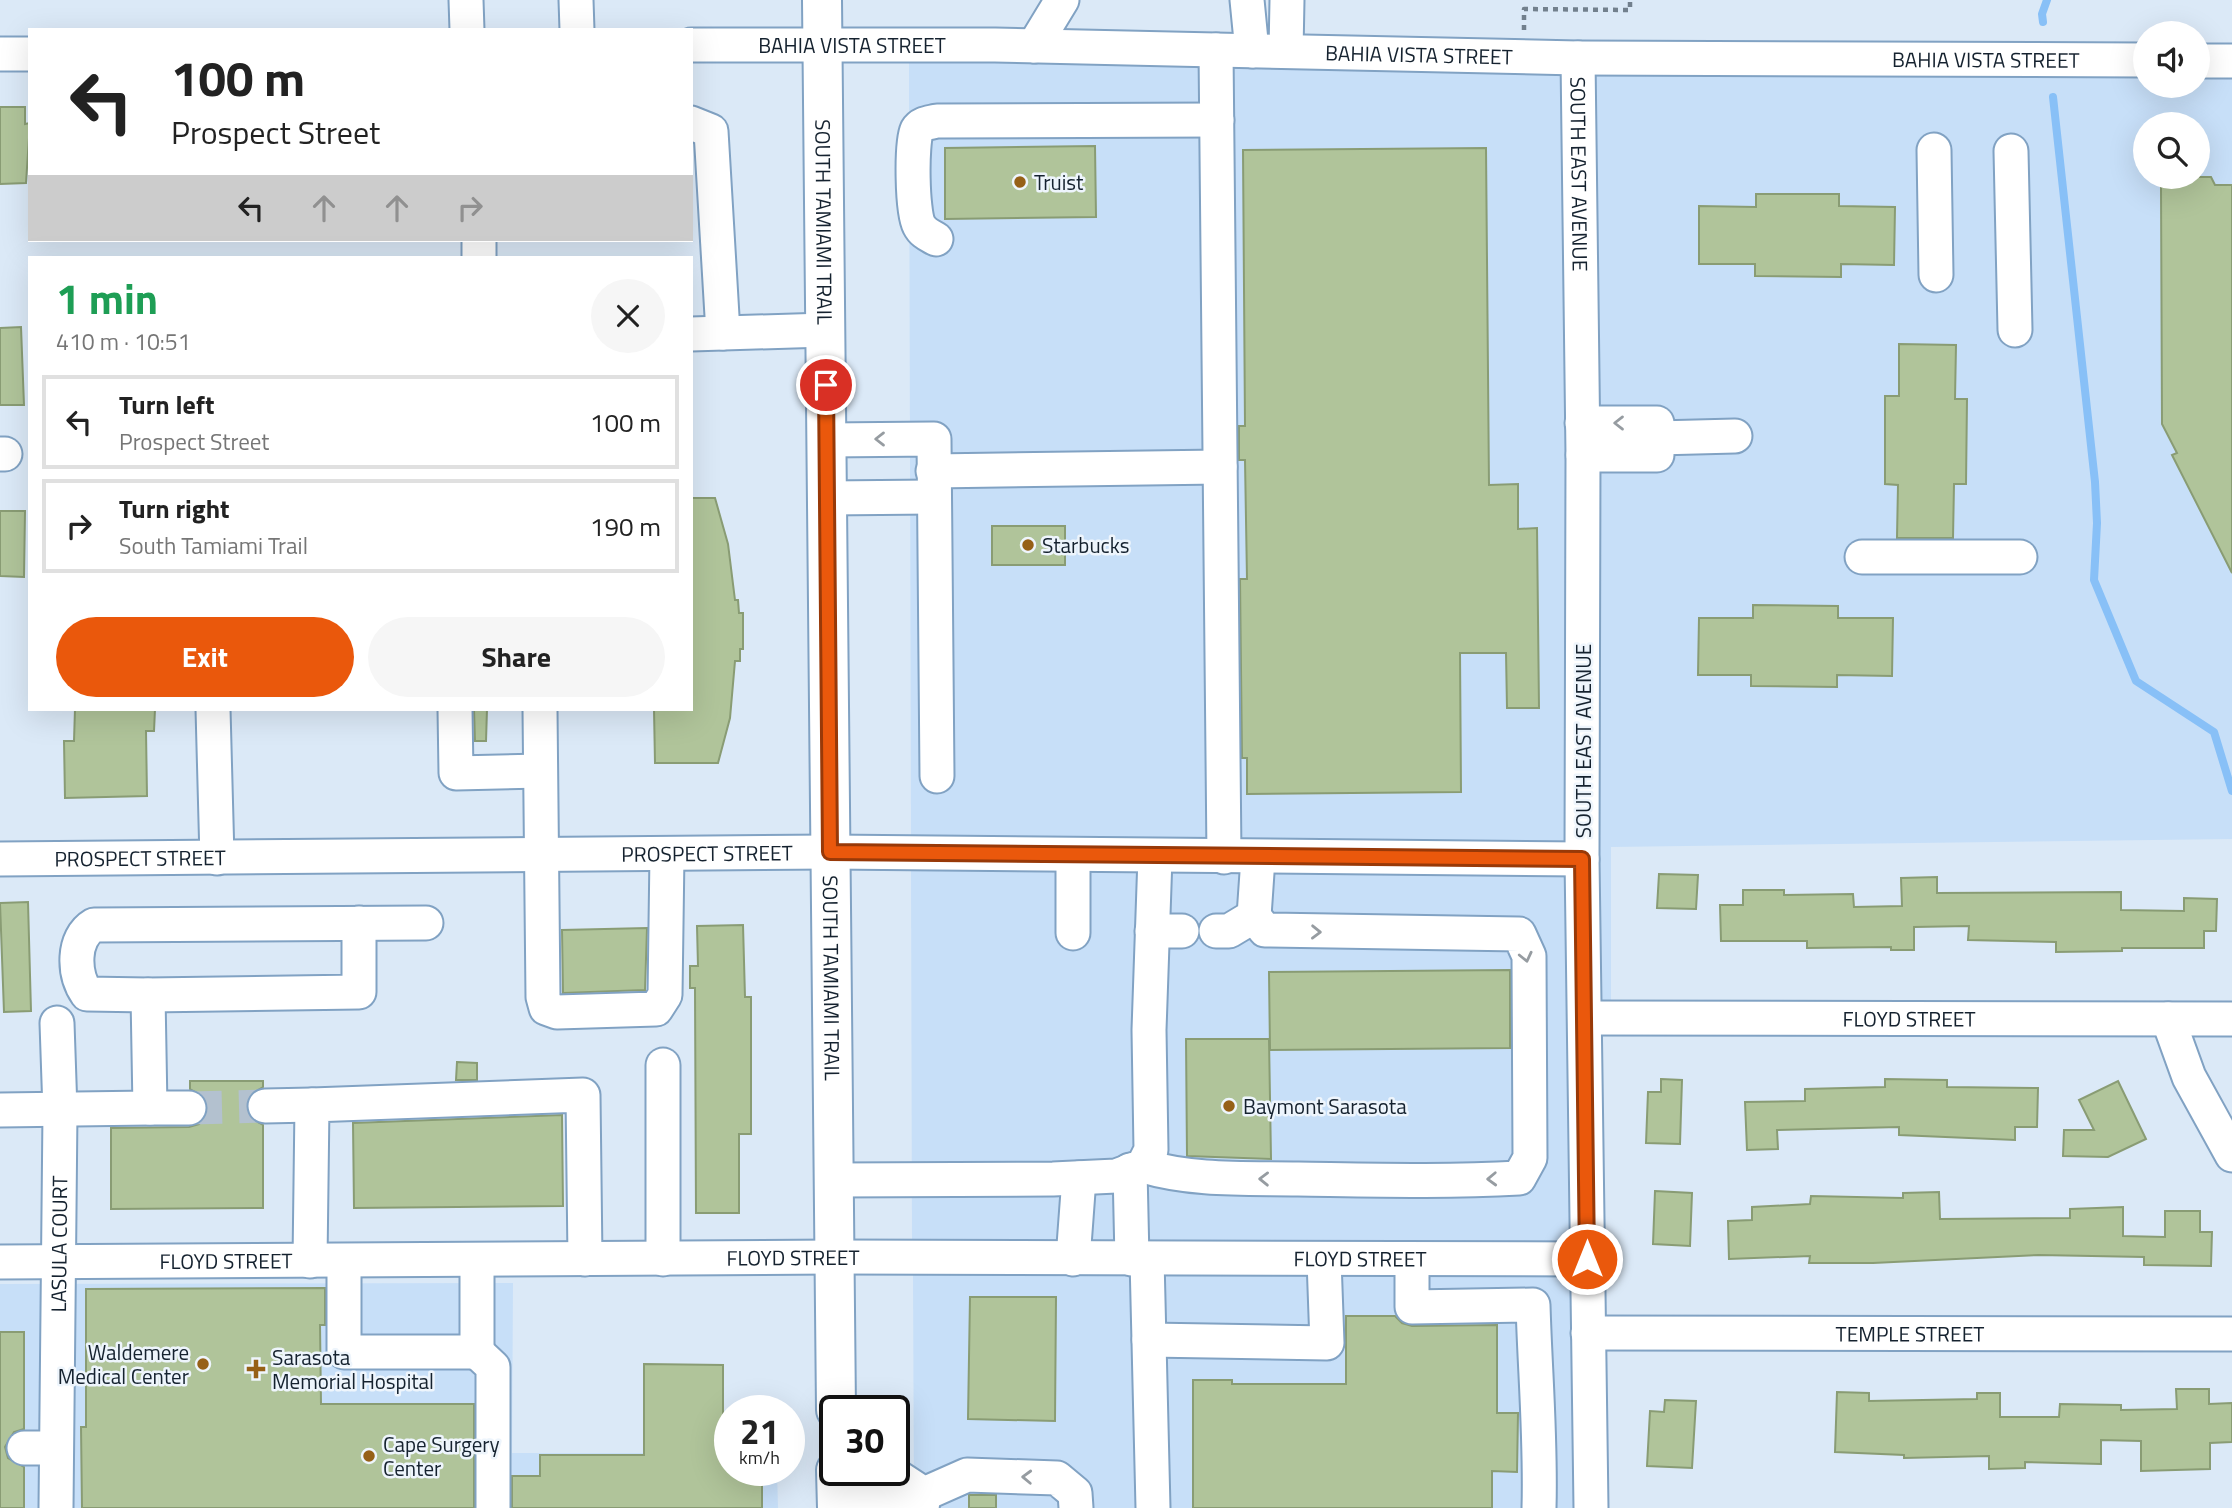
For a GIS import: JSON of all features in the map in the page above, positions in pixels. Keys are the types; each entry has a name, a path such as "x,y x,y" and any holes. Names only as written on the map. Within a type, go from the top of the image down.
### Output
{"main road":[{"name":"SOUTH TAMIAMI TRAIL","path":"822,0 836,1395"}],"street":[{"path":"466,0 467,28"},
{"path":"576,0 577,28"},
{"path":"1034,46 1062,0"},
{"path":"1247,0 1252,51"},
{"path":"1286,51 1287,0"},
{"name":"BAHIA VISTA STREET","path":"693,45 1034,46 1578,58 2133,60"},
{"path":"1216,50 1224,857"},
{"path":"0,54 28,54"},
{"name":"SOUTH EAST AVENUE","path":"1578,58 1582,859 1591,1508"},
{"path":"2210,61 2232,61"},
{"path":"936,239 924,233 918,223 916,211 915,144 916,131 922,124 937,121 1216,120"},
{"path":"693,124 711,131 707,334 825,330"},
{"path":"1934,150 1936,275"},
{"path":"2011,151 2015,330"},
{"path":"1582,439 1735,436"},
{"path":"827,440 933,469"},
{"path":"827,498 933,469 1220,467"},
{"path":"933,469 937,776"},
{"path":"1862,557 2020,557"},
{"path":"213,711 217,858"},
{"path":"455,711 456,773 540,771"},
{"path":"540,711 543,997 547,1008 557,1012 656,1009 665,995 667,854"},
{"name":"PROSPECT STREET","path":"0,859 830,852 1582,859"},
{"path":"1073,855 1073,933"},
{"path":"834,1180 1079,1178 1116,1176 1137,1168 1151,1150 1167,931 1155,857"},
{"path":"1137,1168 1177,1176 1374,1181 1494,1179 1519,1178 1530,1158 1529,956 1519,934 1265,930 1254,916 1258,858"},
{"path":"1216,931 1229,931 1254,916"},
{"path":"359,923 359,992 86,994 79,983 79,941 84,931 94,925 359,923 426,923"},
{"path":"148,995 150,1108"},
{"name":"FLOYD STREET","path":"1585,1018 2232,1019"},
{"path":"2168,1019 2189,1077 2232,1154"},
{"name":"LASULA COURT","path":"56,1508 40,1448 56,1262 60,1111 57,1023"},
{"path":"663,1065 663,1259"},
{"path":"265,1106 583,1094 585,1259"},
{"path":"310,1261 312,1105"},
{"path":"0,1110 189,1108"},
{"path":"1137,1168 1140,1259 1149,1340 1153,1508"},
{"path":"1073,1259 1079,1178"},
{"name":"FLOYD STREET","path":"0,1262 835,1257 1412,1261 1587,1259"},
{"path":"477,1260 477,1352"},
{"path":"1149,1340 1327,1343 1324,1260"},
{"path":"344,1261 344,1352 477,1352 493,1367 493,1508"},
{"path":"1412,1261 1412,1307 1533,1305 1535,1394 1540,1443 1539,1508"},
{"name":"TEMPLE STREET","path":"1588,1333 2232,1334"},
{"path":"1540,1443 1590,1442"},
{"path":"836,1488 898,1477 923,1501 967,1475 1057,1478 1075,1493 1076,1508"}],"path":[{"path":"1524,56 1524,9 1630,10 1630,0"}],"shaded area":[{"path":"1073,62 1565,72 1568,844 911,838 909,63"},
{"path":"1592,73 2133,76 2133,98 2210,98 2210,76 2232,76 2232,839 1611,847 1611,1003 1598,1003"},
{"path":"911,868 1568,875 1573,1244 912,1242"},
{"path":"913,1273 1574,1275 1578,1508 914,1508"},
{"name":"Sarasota Memorial Hospital","path":"513,1283 512,1453 714,1453 714,1486 777,1486 778,1508 0,1508 0,1284"}],"building":[{"path":"0,107 25,107 25,124 28,123 26,183 0,184"},
{"name":"Truist","path":"1095,146 1096,217 945,219 945,148"},
{"path":"1486,148 1489,485 1518,484 1518,529 1537,528 1539,708 1507,708 1506,653 1460,653 1461,792 1247,794 1247,758 1242,758 1240,579 1247,579 1245,460 1239,460 1239,426 1245,426 1243,150"},
{"path":"2211,177 2215,185 2232,185 2232,573 2172,455 2177,453 2162,424 2161,189 2210,189"},
{"path":"1756,194 1839,194 1839,206 1895,207 1894,265 1841,264 1841,277 1755,276 1755,264 1699,264 1699,206 1756,207"},
{"path":"21,327 24,405 0,405 0,328"},
{"path":"1899,344 1956,345 1955,399 1967,399 1966,484 1954,484 1953,538 1897,538 1898,485 1885,484 1885,396 1899,396"},
{"path":"693,498 715,498 728,544 735,600 738,600 739,613 743,613 743,649 740,649 740,661 735,661 730,718 718,763 655,763 654,711 693,711"},
{"path":"0,511 25,511 24,577 0,576"},
{"name":"Starbucks","path":"992,526 1065,526 1065,565 992,565"},
{"path":"1753,605 1838,606 1838,618 1893,618 1892,676 1837,675 1837,687 1751,686 1751,675 1698,675 1699,618 1753,618"},
{"path":"75,711 155,711 154,731 146,731 147,796 65,798 64,741 74,741"},
{"path":"474,711 487,711 486,741 475,741"},
{"path":"1659,874 1698,875 1696,909 1657,908"},
{"path":"1937,877 1937,893 2121,892 2121,910 2184,911 2184,898 2217,899 2216,931 2204,931 2204,948 2122,948 2122,951 2056,952 2056,942 1968,940 1969,926 1914,927 1914,950 1891,950 1891,947 1807,948 1807,941 1721,941 1720,905 1743,905 1743,890 1784,890 1784,895 1853,894 1854,907 1902,906 1901,878"},
{"path":"28,902 31,1011 4,1012 0,903"},
{"path":"743,925 745,997 751,997 751,1134 739,1134 739,1213 696,1213 695,988 690,988 690,966 698,966 697,926"},
{"path":"647,928 645,990 563,993 562,930"},
{"name":"Baymont Sarasota","path":"1510,970 1510,1048 1270,1050 1269,972"},
{"path":"1186,1039 1269,1039 1271,1159 1187,1156"},
{"path":"457,1062 477,1063 477,1080 456,1080"},
{"path":"1661,1079 1682,1080 1680,1144 1646,1143 1648,1092 1661,1092"},
{"path":"1885,1079 1947,1080 1947,1087 2038,1088 2037,1127 2015,1127 2015,1140 1899,1135 1899,1127 1777,1130 1778,1149 1747,1150 1745,1102 1805,1101 1805,1089 1885,1087"},
{"path":"190,1081 263,1081 263,1087 249,1096 246,1106 249,1117 263,1125 263,1208 111,1209 111,1128 189,1127 199,1124 206,1117 208,1107 205,1098 190,1089"},
{"path":"2118,1081 2146,1139 2108,1157 2063,1156 2064,1130 2094,1130 2079,1100"},
{"path":"562,1115 563,1206 354,1208 353,1123"},
{"path":"1655,1191 1692,1193 1690,1246 1653,1244"},
{"path":"1939,1192 1940,1219 2070,1218 2070,1209 2123,1207 2123,1236 2165,1237 2165,1211 2200,1211 2200,1232 2212,1232 2211,1266 2144,1265 2144,1257 2039,1255 1873,1263 1809,1263 1810,1256 1729,1259 1728,1221 1752,1220 1752,1207 1810,1204 1811,1196 1903,1198 1903,1193"},
{"name":"Waldemere Medical Center","path":"325,1288 325,1325 320,1325 321,1404 474,1404 474,1508 82,1508 81,1427 86,1427 86,1289"},
{"path":"970,1297 1056,1297 1055,1421 968,1419"},
{"path":"1346,1316 1395,1316 1402,1323 1412,1326 1497,1325 1497,1413 1518,1413 1517,1472 1492,1471 1492,1508 1193,1508 1193,1380 1232,1380 1232,1384 1346,1384"},
{"path":"0,1332 24,1332 24,1429 14,1432 5,1447 8,1458 24,1467 24,1508 0,1508"},
{"path":"644,1364 723,1365 723,1395 714,1395 714,1486 762,1486 762,1508 512,1508 512,1476 540,1476 540,1455 644,1455"},
{"path":"2176,1389 2209,1389 2209,1404 2232,1403 2232,1442 2210,1443 2210,1469 2141,1471 2141,1441 2101,1440 2101,1464 2025,1462 2025,1468 1989,1469 1989,1456 1904,1458 1904,1455 1835,1452 1837,1392 1869,1393 1869,1401 1977,1399 1977,1393 2000,1393 2000,1417 2059,1417 2060,1404 2121,1405 2121,1410 2177,1409"},
{"path":"1665,1400 1696,1401 1692,1468 1647,1466 1650,1411 1664,1412"},
{"path":"969,1495 996,1495 996,1508 969,1508"}],"waterway":[{"path":"2043,22 2042,14 2047,0"},
{"path":"2053,97 2095,482 2097,523 2094,580 2136,681 2214,732 2232,791"}],"tunnel":[{"path":"189,1108 265,1106"}],"place":[{"name":"Truist","path":"1020,182"},
{"name":"Starbucks","path":"1028,545"},
{"name":"Baymont Sarasota","path":"1229,1106"},
{"name":"Waldemere Medical Center","path":"203,1364"},
{"name":"Sarasota Memorial Hospital","path":"256,1369"},
{"name":"Cape Surgery Center","path":"369,1456"}],"route":[{"path":"826,385 830,852 1582,859 1587,1259"}]}
